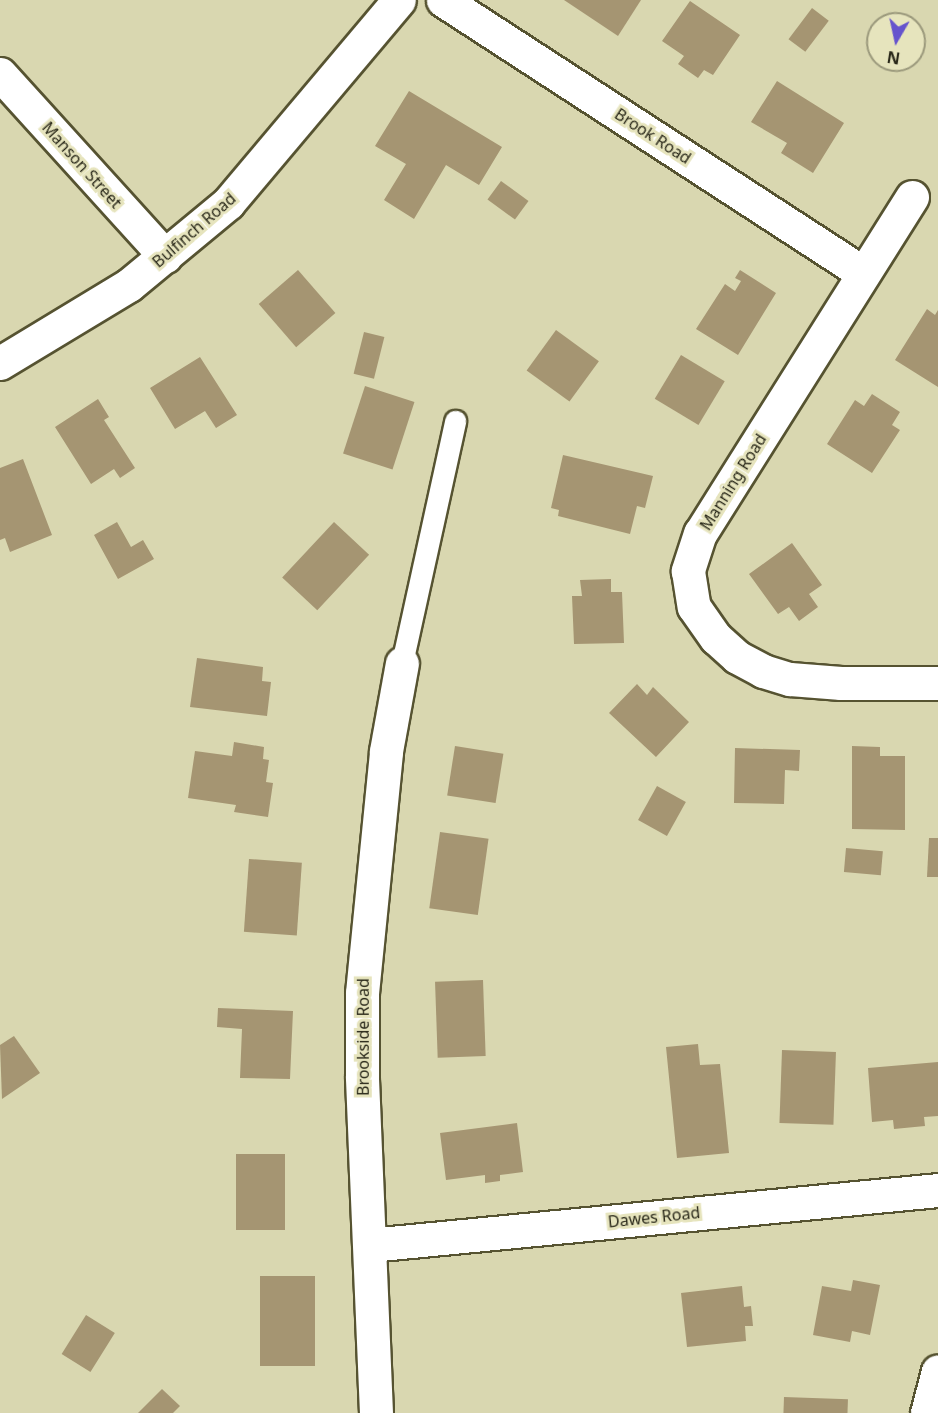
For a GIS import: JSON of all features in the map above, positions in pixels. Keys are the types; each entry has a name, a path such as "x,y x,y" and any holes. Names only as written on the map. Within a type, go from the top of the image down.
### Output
{"street":[{"name":"Bulfinch Road","path":"0,363 129,285 228,203 399,0"},
{"name":"Brook Road","path":"442,0 863,273"},
{"name":"Manson Street","path":"0,74 165,256"},
{"name":"Manning Road","path":"912,197 700,533 688,571 694,607 730,651 763,671 790,679 841,683 938,683"},
{"name":"Brookside Road","path":"376,1413 362,1076 362,993 386,751 402,663"},
{"name":"Dawes Road","path":"370,1245 938,1190"},
{"path":"927,1413 938,1371"}],"lane":[{"path":"402,663 455,421"}],"building":[{"path":"564,0 641,0 618,36"},
{"path":"690,1 740,35 713,75 704,70 698,78 678,64 684,56 662,41"},
{"path":"812,8 829,21 805,52 789,39"},
{"path":"777,81 844,123 813,173 781,153 787,143 751,122"},
{"path":"409,91 502,147 479,185 446,165 414,219 384,200 406,164 375,146"},
{"path":"501,181 529,201 515,220 487,200"},
{"path":"298,270 335,313 296,347 259,304"},
{"path":"740,270 776,293 738,355 696,329 725,284 735,291 741,281 735,278"},
{"path":"927,309 935,315 938,310 938,387 895,360"},
{"path":"556,330 599,361 569,402 527,370"},
{"path":"364,332 384,337 374,379 354,374"},
{"path":"681,355 725,381 698,425 655,399"},
{"path":"200,357 237,415 216,428 205,411 175,429 150,388"},
{"path":"365,386 414,402 393,470 343,454"},
{"path":"872,394 900,412 892,425 900,430 872,473 827,444 855,400 864,406"},
{"path":"98,399 109,417 104,420 135,468 120,478 114,469 91,484 55,427"},
{"path":"563,455 653,476 645,508 637,506 630,534 558,516 559,510 551,508"},
{"path":"23,459 52,535 10,552 5,538 0,540 0,468"},
{"path":"117,522 131,547 143,540 154,559 118,579 94,535"},
{"path":"334,522 369,555 317,610 282,578"},
{"path":"792,543 822,585 809,594 818,607 799,621 789,607 778,614 749,574"},
{"path":"611,579 611,592 622,592 624,643 574,644 572,596 582,596 580,580"},
{"path":"197,658 263,667 262,681 271,682 267,716 190,707"},
{"path":"637,684 647,695 653,687 689,722 656,757 609,713"},
{"path":"234,742 264,747 263,759 269,760 266,782 273,783 268,817 234,812 236,805 188,798 195,751 232,756"},
{"path":"455,746 503,754 496,803 447,795"},
{"path":"852,746 880,747 880,756 905,756 905,830 852,829"},
{"path":"735,748 800,750 799,771 785,770 784,804 734,803"},
{"path":"657,786 686,802 667,836 638,820"},
{"path":"440,832 489,839 478,915 429,908"},
{"path":"929,838 938,838 938,877 927,877"},
{"path":"846,848 883,851 881,875 844,872"},
{"path":"249,859 302,863 297,936 244,932"},
{"path":"483,980 486,1056 438,1058 435,982"},
{"path":"218,1008 293,1011 290,1079 240,1078 242,1029 217,1027"},
{"path":"14,1036 40,1073 2,1099 0,1045"},
{"path":"698,1044 700,1065 720,1064 729,1153 677,1158 666,1047"},
{"path":"782,1050 836,1052 833,1125 779,1123"},
{"path":"938,1062 938,1116 924,1117 925,1126 894,1129 893,1120 872,1122 868,1068"},
{"path":"517,1123 523,1172 500,1175 500,1181 485,1183 485,1175 446,1180 440,1133"},
{"path":"236,1154 285,1154 285,1230 236,1230"},
{"path":"260,1276 315,1276 315,1366 260,1366"},
{"path":"853,1280 880,1285 870,1335 852,1331 850,1342 813,1335 822,1286 851,1291"},
{"path":"742,1286 744,1307 751,1306 753,1326 745,1326 746,1341 687,1347 681,1293"},
{"path":"86,1315 115,1333 90,1372 62,1354"},
{"path":"162,1389 180,1406 173,1413 138,1413"},
{"path":"784,1397 848,1399 847,1413 783,1413"}]}
